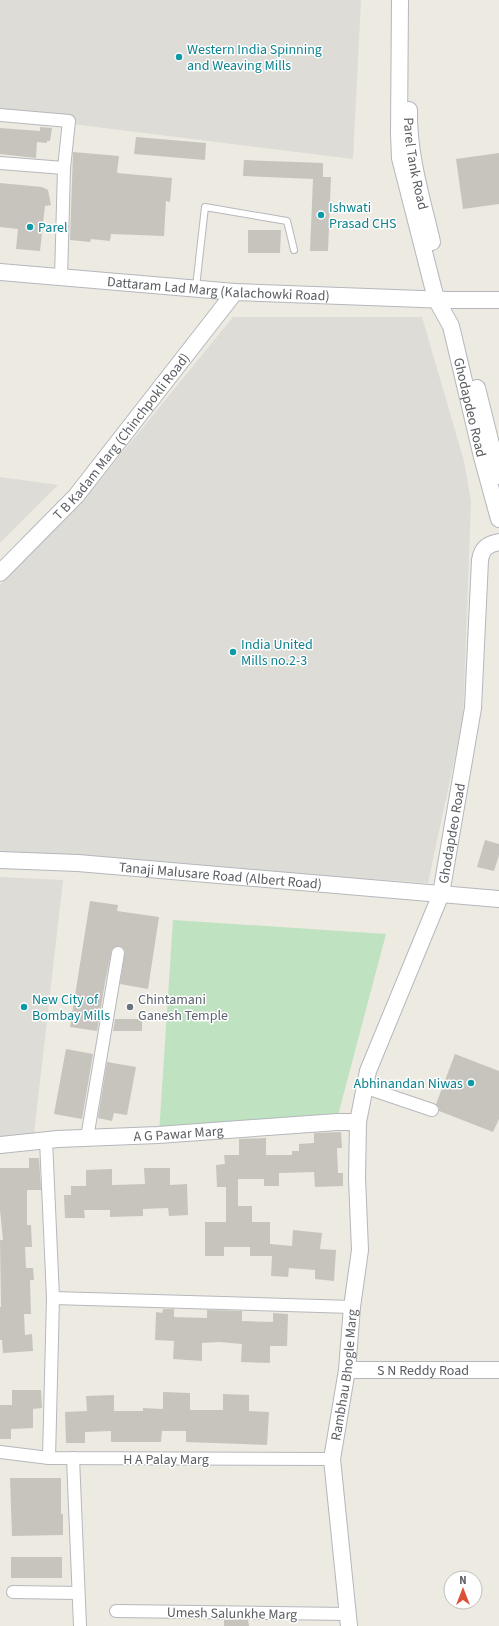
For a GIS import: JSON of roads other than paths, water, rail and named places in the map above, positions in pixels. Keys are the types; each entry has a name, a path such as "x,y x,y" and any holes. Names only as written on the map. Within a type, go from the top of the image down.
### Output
{"street":[{"path":"400,0 400,158 442,299"},
{"name":"Parel Tank Road","path":"411,0 409,122 419,185 438,266 442,299"},
{"path":"0,115 69,121 64,168 60,278"},
{"path":"0,163 64,168"},
{"name":"Dattaram Lad Marg (Kalachowki Road)","path":"0,272 235,292 499,300"},
{"name":"T B Kadam Marg (Chinchpokli Road)","path":"0,573 76,496 235,292"},
{"name":"Ghodapdeo Road","path":"442,299 461,326 497,458 499,476"},
{"name":"Ghodapdeo Road","path":"442,299 451,326 482,458 499,519"},
{"name":"Ghodapdeo Road","path":"358,1122 368,1072 441,894 473,708 480,560 482,552 486,547 492,543 499,542"},
{"name":"Tanaji Malusare Road (Albert Road)","path":"0,860 86,864 499,899"},
{"path":"87,1138 118,953"},
{"path":"364,1087 432,1110"},
{"name":"A G Pawar Marg","path":"0,1145 46,1140 166,1135 337,1122 358,1122"},
{"name":"Rambhau Bhogle Marg","path":"348,1620 332,1459 347,1370 352,1307 360,1250 357,1178 358,1122"},
{"path":"46,1140 53,1298 49,1458"},
{"path":"53,1298 352,1307"},
{"name":"S N Reddy Road","path":"347,1370 499,1370"},
{"name":"H A Palay Marg","path":"0,1452 49,1458 332,1459"},
{"path":"73,1458 80,1626"},
{"path":"13,1592 78,1593"},
{"name":"Umesh Salunkhe Marg","path":"116,1611 348,1620"}],"lane":[{"path":"195,289 205,207 287,221 294,250"}],"place":[{"name":"Western India Spinning and Weaving Mills","path":"179,57"},
{"name":"Ishwati Prasad CHS","path":"321,215"},
{"name":"Parel","path":"30,227"},
{"name":"India United Mills no.2-3","path":"233,652"},
{"name":"New City of Bombay Mills","path":"24,1007"},
{"name":"Chintamani Ganesh Temple","path":"130,1007"},
{"name":"Abhinandan Niwas","path":"471,1083"}]}
